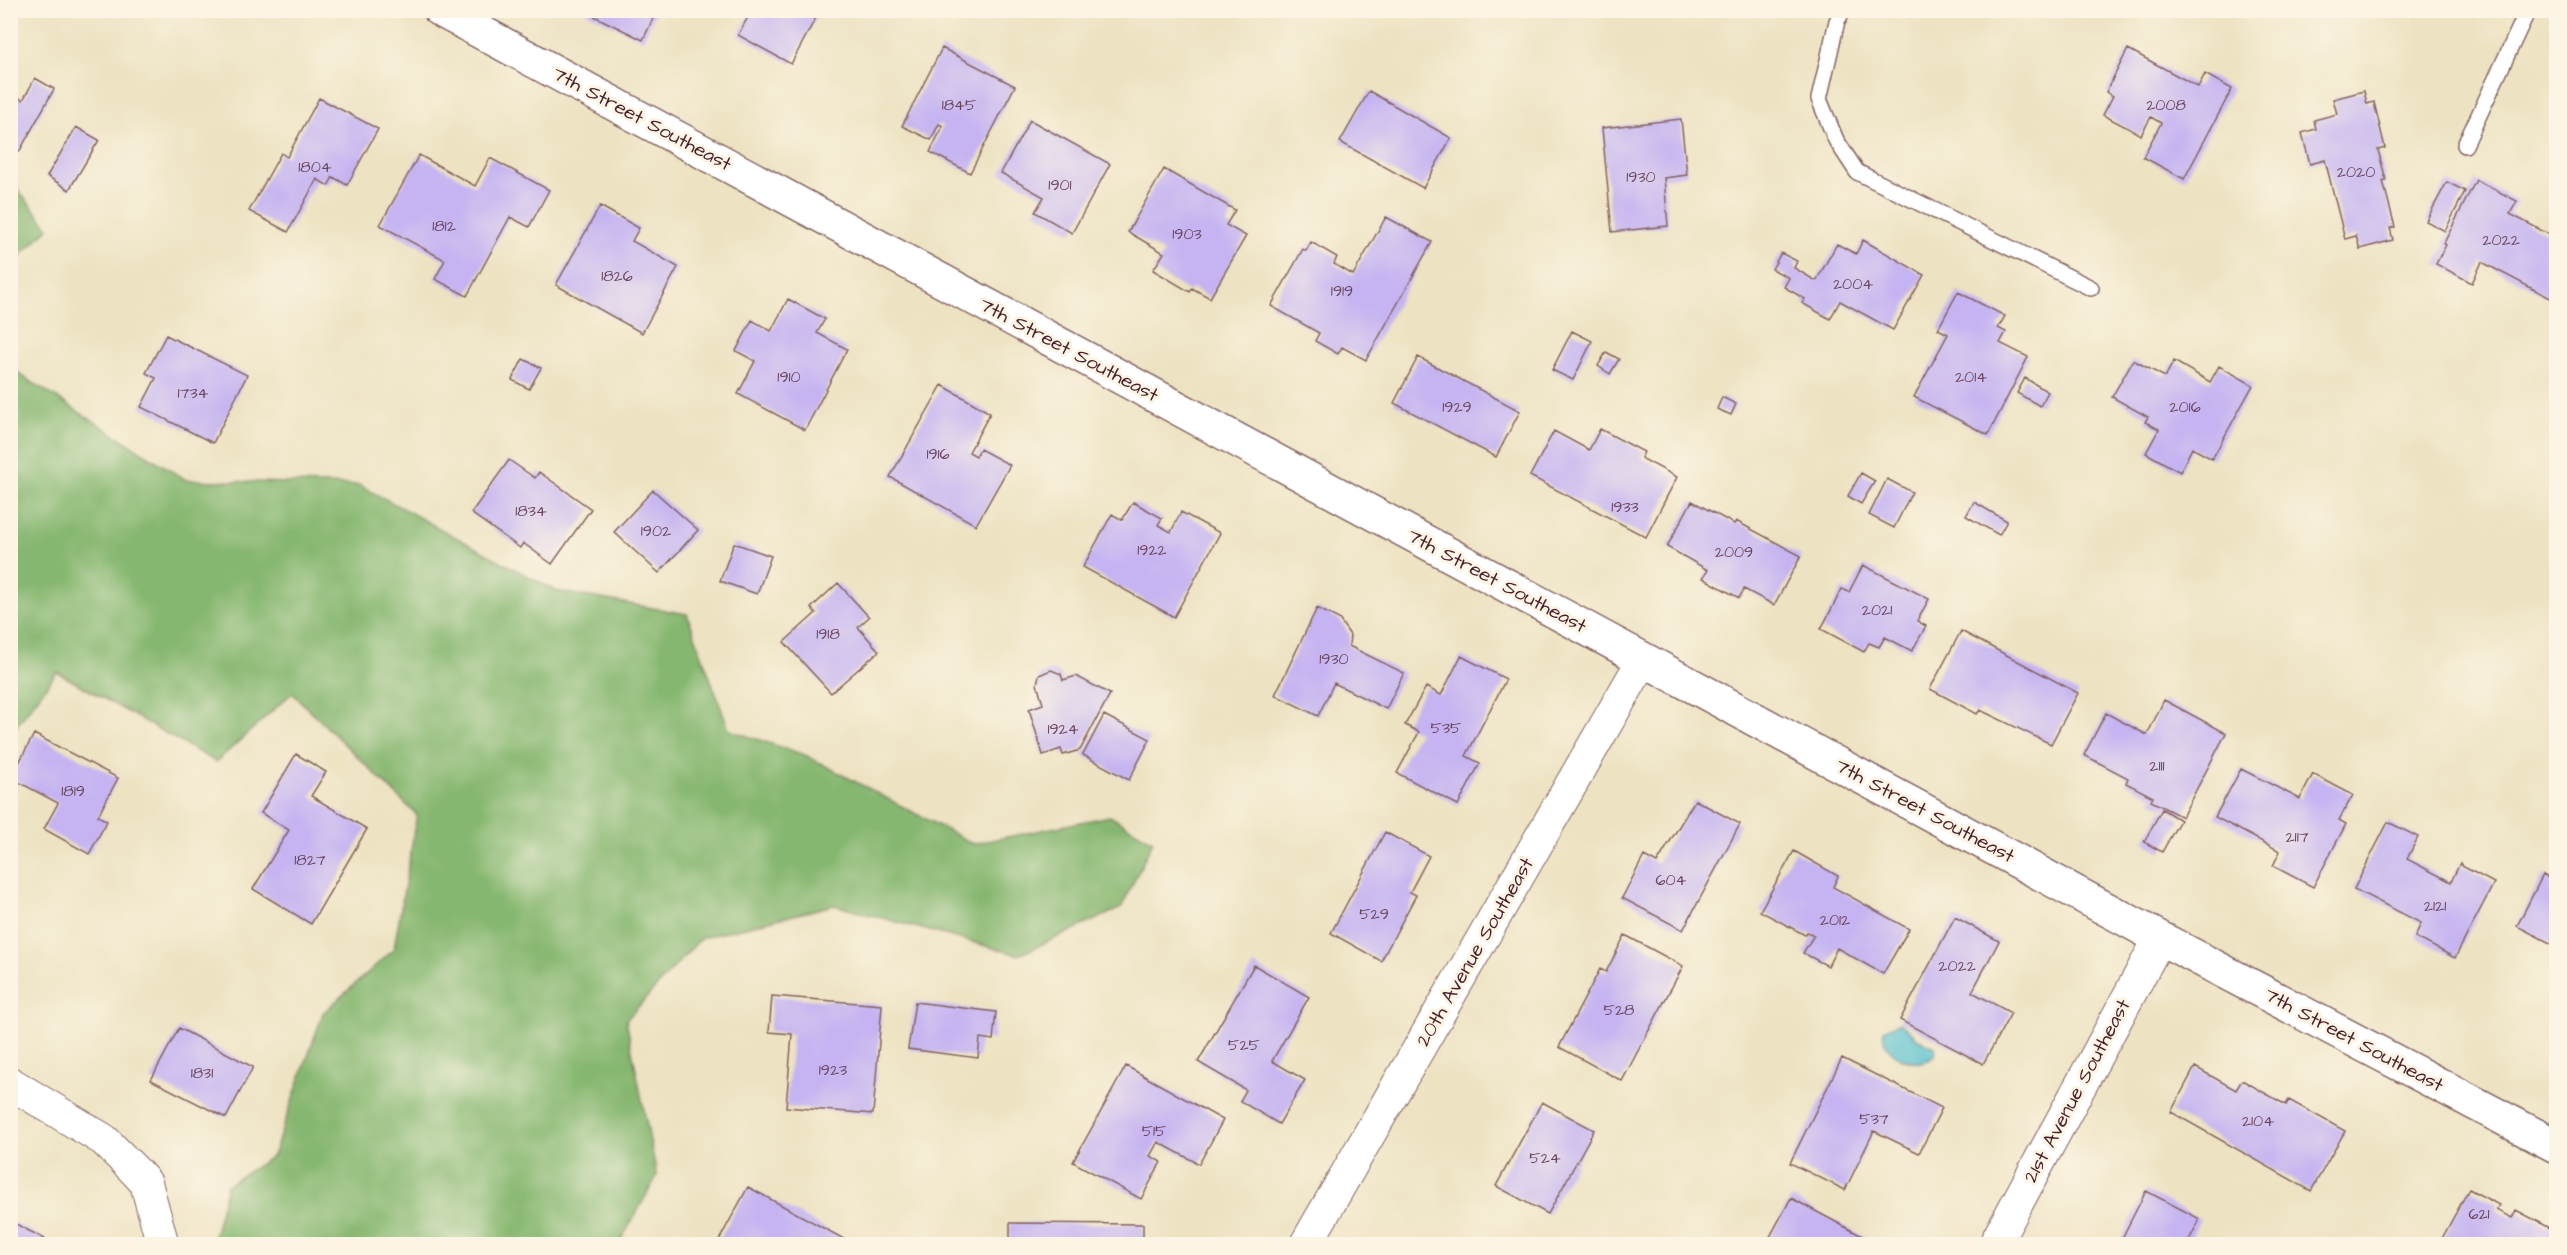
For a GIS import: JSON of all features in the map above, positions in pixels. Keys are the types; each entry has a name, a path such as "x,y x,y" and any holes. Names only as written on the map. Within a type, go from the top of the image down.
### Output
{"street":[{"name":"7th Street Southeast","path":"440,10 2160,938 2556,1146"},
{"name":"20th Avenue Southeast","path":"1306,1245 1643,660"},
{"name":"21st Avenue Southeast","path":"1995,1245 2160,938"},
{"path":"10,1083 104,1140 146,1183 161,1238 159,1245"}],"lane":[{"path":"1844,10 1837,21 1819,99 1836,140 1857,172 2091,288"},
{"path":"2465,145 2528,10"}],"green space":[{"path":"11,187 17,189 49,228 11,264"},
{"path":"11,369 186,480 359,485 556,591 687,614 729,730 805,755 973,844 1110,816 1153,841 1121,908 1019,955 834,905 701,938 626,1020 657,1176 619,1244 212,1244 227,1185 273,1156 323,1013 394,949 417,815 292,693 216,762 57,672 11,733"}],"water":[{"path":"1900,1022 1918,1039 1935,1047 1936,1053 1930,1059 1912,1062 1894,1054 1888,1047 1884,1039 1884,1030"}],"building":[{"path":"582,10 657,10 643,40"},
{"path":"752,10 820,10 791,64 738,35"},
{"path":"942,48 1015,86 970,173 930,152 943,126 939,124 931,140 902,126"},
{"path":"2128,49 2198,87 2205,74 2232,89 2184,179 2143,157 2161,123 2151,117 2141,135 2103,115 2113,96 2106,92"},
{"path":"35,78 54,89 19,152 10,148 10,93 23,100"},
{"path":"1369,91 1451,138 1423,188 1340,142"},
{"path":"2364,91 2367,104 2374,102 2385,148 2378,150 2386,180 2383,181 2395,227 2390,228 2393,240 2360,249 2356,236 2345,239 2325,160 2310,164 2302,133 2316,129 2314,120 2337,114 2333,99"},
{"path":"319,98 378,129 347,185 333,177 328,186 317,179 288,232 249,211 281,153 287,157"},
{"path":"1681,119 1687,175 1664,178 1668,226 1612,232 1602,128"},
{"path":"1030,120 1110,164 1072,233 1035,212 1044,197 1001,173"},
{"path":"76,127 99,140 69,190 47,176"},
{"path":"419,155 475,186 490,158 549,190 529,227 510,217 467,296 435,279 445,260 380,225"},
{"path":"1164,169 1235,210 1226,225 1246,236 1210,298 1192,288 1190,292 1153,270 1164,253 1128,232"},
{"path":"2476,180 2517,201 2510,214 2556,238 2556,290 2552,299 2482,262 2472,283 2436,264 2446,245 2444,243"},
{"path":"2447,182 2465,191 2445,231 2426,221"},
{"path":"600,206 639,228 632,241 678,267 642,333 556,285"},
{"path":"1386,217 1432,242 1366,360 1342,347 1338,354 1315,341 1319,333 1271,306 1303,249 1306,251 1311,242 1337,257 1334,264 1353,275"},
{"path":"1863,240 1924,275 1893,330 1840,301 1830,319 1802,303 1805,299 1784,287 1789,278 1772,269 1781,253 1797,261 1794,268 1816,281 1837,244 1856,254"},
{"path":"1958,292 2005,316 1998,328 2006,332 2000,343 2028,357 1988,435 1914,397 1948,334 1938,329"},
{"path":"788,299 825,319 817,333 847,349 805,430 738,394 755,361 736,351 752,320 771,331"},
{"path":"1572,331 1592,341 1573,380 1552,370"},
{"path":"166,335 247,375 213,443 141,407 156,378 146,373"},
{"path":"1606,352 1619,359 1610,374 1598,366"},
{"path":"1418,357 1520,411 1496,457 1394,403"},
{"path":"523,359 541,368 529,389 512,380"},
{"path":"2133,360 2165,377 2174,361 2210,382 2219,366 2253,385 2212,459 2192,448 2180,472 2146,453 2159,429 2145,422 2148,417 2112,397"},
{"path":"2025,378 2048,392 2040,406 2017,393"},
{"path":"942,385 990,413 969,452 976,456 980,449 1010,465 976,525 890,477"},
{"path":"1722,397 1736,404 1731,415 1717,409"},
{"path":"1600,429 1644,452 1641,458 1677,477 1646,537 1530,476 1554,431 1589,450"},
{"path":"509,460 535,478 539,472 591,509 552,564 523,543 520,548 471,513"},
{"path":"1861,473 1875,481 1861,504 1848,496"},
{"path":"1887,479 1912,492 1894,528 1869,515"},
{"path":"653,490 698,530 659,573 614,532"},
{"path":"1692,501 1734,524 1736,521 1801,556 1774,605 1744,589 1739,598 1703,578 1708,570 1667,547"},
{"path":"1133,502 1162,518 1158,525 1171,532 1181,512 1220,533 1174,617 1083,567 1112,514 1122,520"},
{"path":"1974,502 2007,521 1999,535 1966,516"},
{"path":"734,543 771,556 757,594 720,581"},
{"path":"1863,565 1929,599 1917,621 1926,626 1912,651 1885,637 1879,647 1869,643 1864,652 1821,629 1842,589 1849,592"},
{"path":"838,583 869,617 858,627 879,651 831,693 784,642 816,613 811,608"},
{"path":"1317,608 1339,619 1350,635 1349,646 1404,673 1386,709 1334,683 1318,716 1275,695"},
{"path":"1961,631 2078,693 2051,744 1980,710 1977,714 1930,689"},
{"path":"1461,656 1506,679 1466,756 1480,763 1458,805 1397,773 1419,732 1405,725 1426,687 1441,695"},
{"path":"1051,670 1061,674 1063,680 1076,676 1110,694 1080,750 1063,755 1061,749 1043,755 1029,709 1043,704 1037,684 1039,675"},
{"path":"2164,700 2226,733 2182,817 2151,801 2153,797 2126,783 2128,778 2084,755 2106,713 2147,735"},
{"path":"1104,715 1150,739 1129,780 1083,755"},
{"path":"34,734 118,778 98,816 107,821 89,854 44,829 58,803 11,778"},
{"path":"296,754 326,772 311,796 367,829 311,924 253,889 289,830 261,813"},
{"path":"2241,769 2300,799 2313,774 2353,795 2339,820 2346,824 2313,887 2273,866 2280,851 2215,817"},
{"path":"1695,800 1740,824 1683,930 1622,898 1644,856 1657,863"},
{"path":"2162,809 2180,820 2162,852 2144,842"},
{"path":"2388,822 2418,837 2407,859 2451,882 2460,863 2494,883 2455,958 2415,937 2421,923 2354,889"},
{"path":"1385,832 1429,856 1410,892 1416,895 1381,961 1331,933"},
{"path":"1794,851 1838,876 1833,887 1909,929 1883,974 1837,948 1828,966 1803,953 1814,935 1807,932 1805,935 1760,911"},
{"path":"2543,875 2556,882 2556,946 2517,926"},
{"path":"1955,917 1999,941 1972,992 2011,1013 1983,1064 1900,1020"},
{"path":"1625,935 1683,966 1622,1081 1559,1047 1600,969 1606,972"},
{"path":"1254,965 1309,997 1272,1061 1305,1080 1279,1124 1240,1101 1246,1090 1198,1062"},
{"path":"772,996 882,1005 873,1114 786,1107 792,1034 769,1032"},
{"path":"915,1002 996,1012 993,1040 980,1038 978,1058 908,1049"},
{"path":"179,1028 253,1067 226,1118 151,1080"},
{"path":"1842,1058 1942,1108 1919,1153 1874,1131 1845,1190 1790,1163"},
{"path":"1126,1066 1223,1120 1199,1164 1158,1142 1150,1156 1161,1162 1141,1199 1073,1162"},
{"path":"2195,1067 2236,1090 2242,1080 2286,1105 2289,1100 2345,1131 2311,1191 2171,1112"},
{"path":"1542,1102 1594,1130 1548,1214 1496,1186"},
{"path":"748,1187 844,1239 841,1244 717,1244"},
{"path":"2469,1189 2499,1205 2496,1210 2512,1218 2516,1210 2554,1230 2546,1244 2439,1244"},
{"path":"2146,1191 2200,1219 2187,1244 2119,1244"},
{"path":"1791,1198 1877,1244 1766,1244"},
{"path":"10,1221 47,1240 44,1244 10,1244"},
{"path":"1010,1223 1143,1224 1143,1244 1010,1244"}]}
